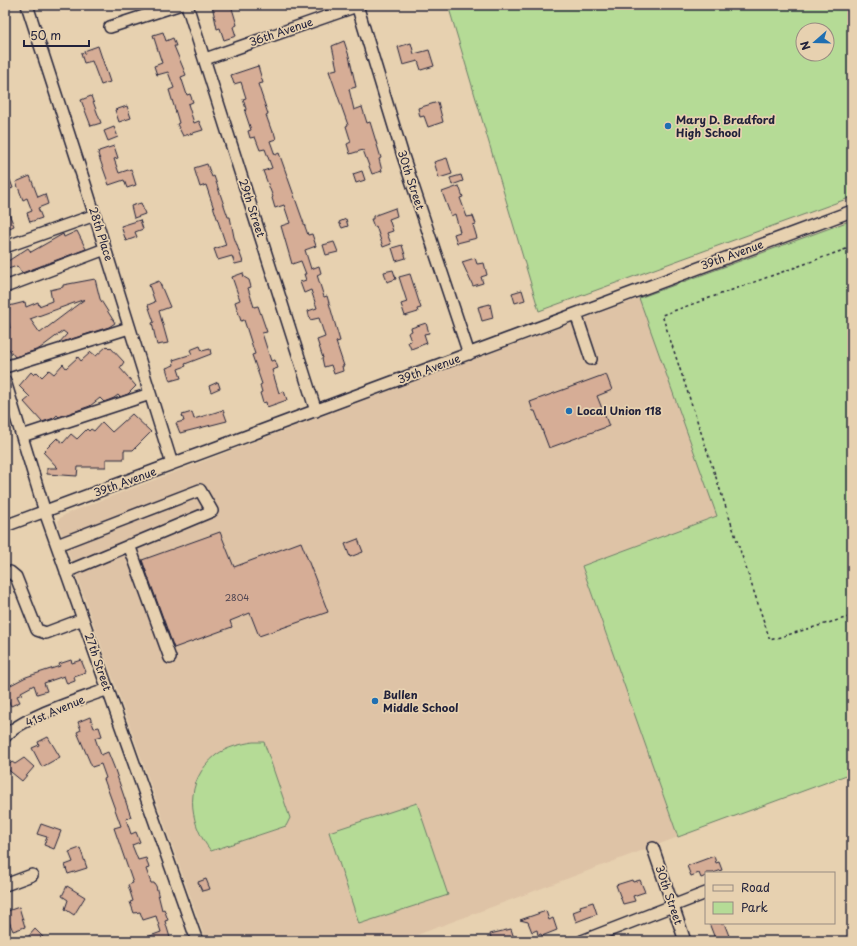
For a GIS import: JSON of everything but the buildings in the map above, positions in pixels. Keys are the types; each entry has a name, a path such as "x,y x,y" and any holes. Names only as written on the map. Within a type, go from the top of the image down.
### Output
{"street":[{"name":"28th Place","path":"27,5 95,215 172,464"},
{"path":"110,27 178,5"},
{"name":"29th Street","path":"187,5 316,411"},
{"name":"36th Avenue","path":"205,59 357,5"},
{"name":"30th Street","path":"357,5 403,156 469,354"},
{"name":"39th Avenue","path":"5,526 852,211"},
{"path":"5,247 95,215"},
{"path":"5,287 105,249"},
{"path":"576,314 591,359"},
{"path":"5,367 129,328"},
{"name":"27th Street","path":"5,381 45,512 197,941"},
{"path":"22,436 150,394"},
{"path":"57,545 200,490 212,511 66,572"},
{"path":"129,545 170,658"},
{"path":"5,574 10,572 16,577 37,630 46,633 83,619"},
{"name":"41st Avenue","path":"5,736 9,731 33,719 108,689"},
{"name":"30th Street","path":"653,848 686,941"},
{"path":"5,885 32,875"},
{"path":"582,941 705,893"}],"path":[{"path":"852,247 662,315 770,640 852,616"}],"shaded area":[{"name":"Bullen Middle School","path":"639,298 717,516 582,566 678,837 401,941 206,941 60,529 58,521 60,518 68,513 335,411"}],"green space":[{"name":"Mary D. Bradford High School","path":"448,5 852,5 852,197 539,311"},
{"path":"852,220 852,773 678,837 582,566 717,516 639,298"},
{"path":"253,742 264,742 290,818 286,826 211,851 197,827 194,814 192,802 198,777 206,765 220,752 234,746"},
{"path":"417,803 448,895 359,924 329,832"}],"place":[{"name":"Mary D. Bradford High School","path":"668,126"},
{"name":"Local Union 118","path":"569,411"},
{"name":"Bullen Middle School","path":"375,701"}]}
